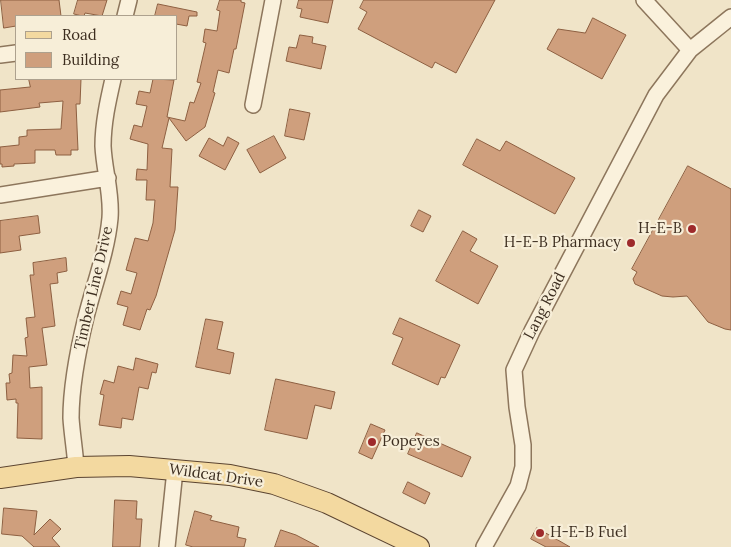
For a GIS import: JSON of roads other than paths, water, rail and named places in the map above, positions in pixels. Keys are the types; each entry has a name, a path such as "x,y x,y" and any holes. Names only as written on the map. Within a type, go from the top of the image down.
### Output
{"main road":[{"name":"Wildcat Drive","path":"0,478 76,467 129,466 230,475 274,484 344,510 419,547"}],"street":[{"path":"125,15 128,0"},
{"path":"253,105 273,0"},
{"path":"644,0 690,50"},
{"name":"Lang Road","path":"484,547 518,486 523,467 514,370 532,331 656,95 690,50 731,17"},
{"path":"0,55 15,53"},
{"name":"Timber Line Drive","path":"76,467 71,419 73,389 86,319 110,219 110,195 103,148 103,135 113,80"},
{"path":"0,195 108,178"},
{"path":"167,547 175,470"}],"place":[{"name":"H-E-B","path":"692,229"},
{"name":"H-E-B Pharmacy","path":"631,243"},
{"name":"Popeyes","path":"372,442"},
{"name":"H-E-B Fuel","path":"540,533"}]}
